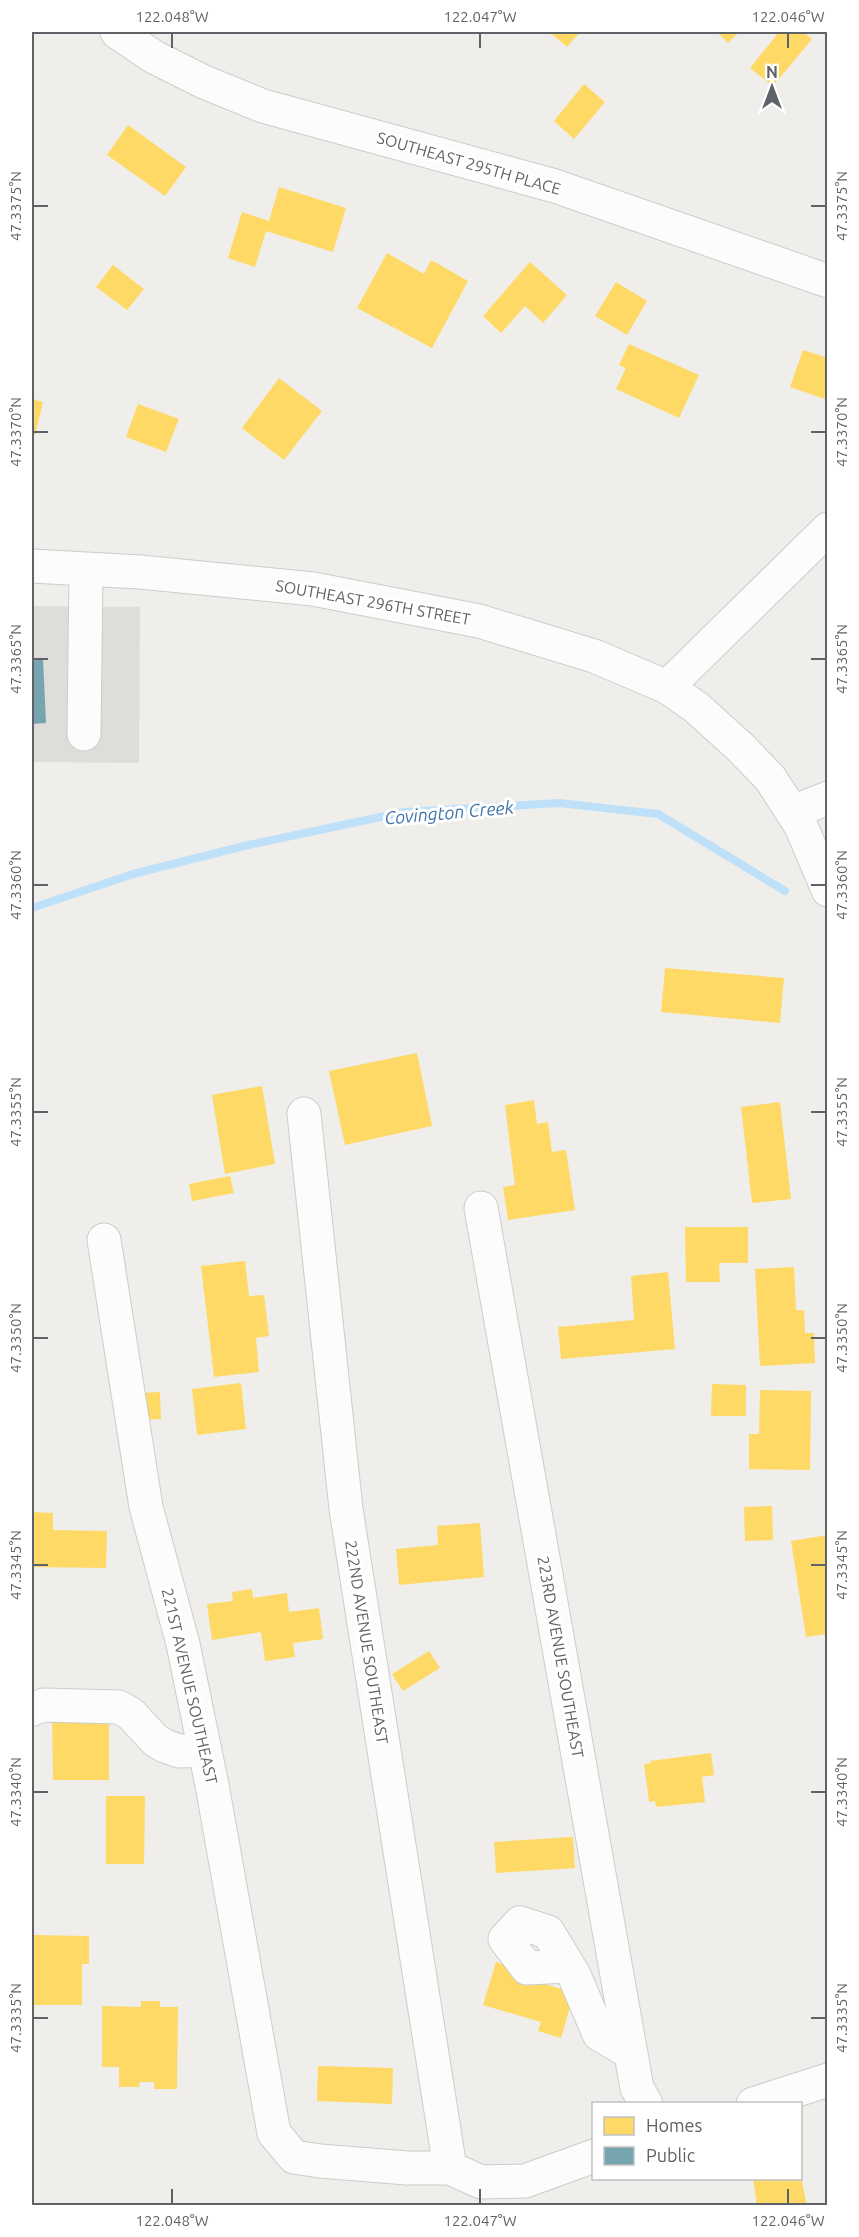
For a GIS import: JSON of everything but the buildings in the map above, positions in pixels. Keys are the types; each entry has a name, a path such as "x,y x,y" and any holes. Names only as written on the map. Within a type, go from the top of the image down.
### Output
{"street":[{"name":"SOUTHEAST 295TH PLACE","path":"117,32 154,57 204,82 263,106 555,186 828,281"},
{"path":"668,687 828,529"},
{"name":"SOUTHEAST 296TH STREET","path":"32,566 140,572 313,589 479,621 594,656 668,687 697,708 741,747 770,778 793,812 828,890"},
{"path":"84,734 86,569"},
{"path":"793,812 828,798"},
{"name":"222ND AVENUE SOUTHEAST","path":"304,1114 346,1509 450,2168"},
{"name":"223RD AVENUE SOUTHEAST","path":"481,1208 637,2088 645,2102"},
{"name":"221ST AVENUE SOUTHEAST","path":"104,1240 146,1507 183,1644 205,1750 274,2133 294,2157 407,2168 450,2168"},
{"path":"32,1709 44,1706 119,1707 131,1714 155,1740 165,1746 179,1751 205,1750"},
{"path":"568,1965 599,2034 631,2052"},
{"path":"756,2102 828,2080"},
{"path":"450,2168 481,2182 525,2181 592,2157"}],"shaded area":[{"path":"32,606 140,607 139,763 32,762"}],"waterway":[{"name":"Covington Creek","path":"32,908 133,874 244,846 404,812 559,803 658,814 785,891"}]}
